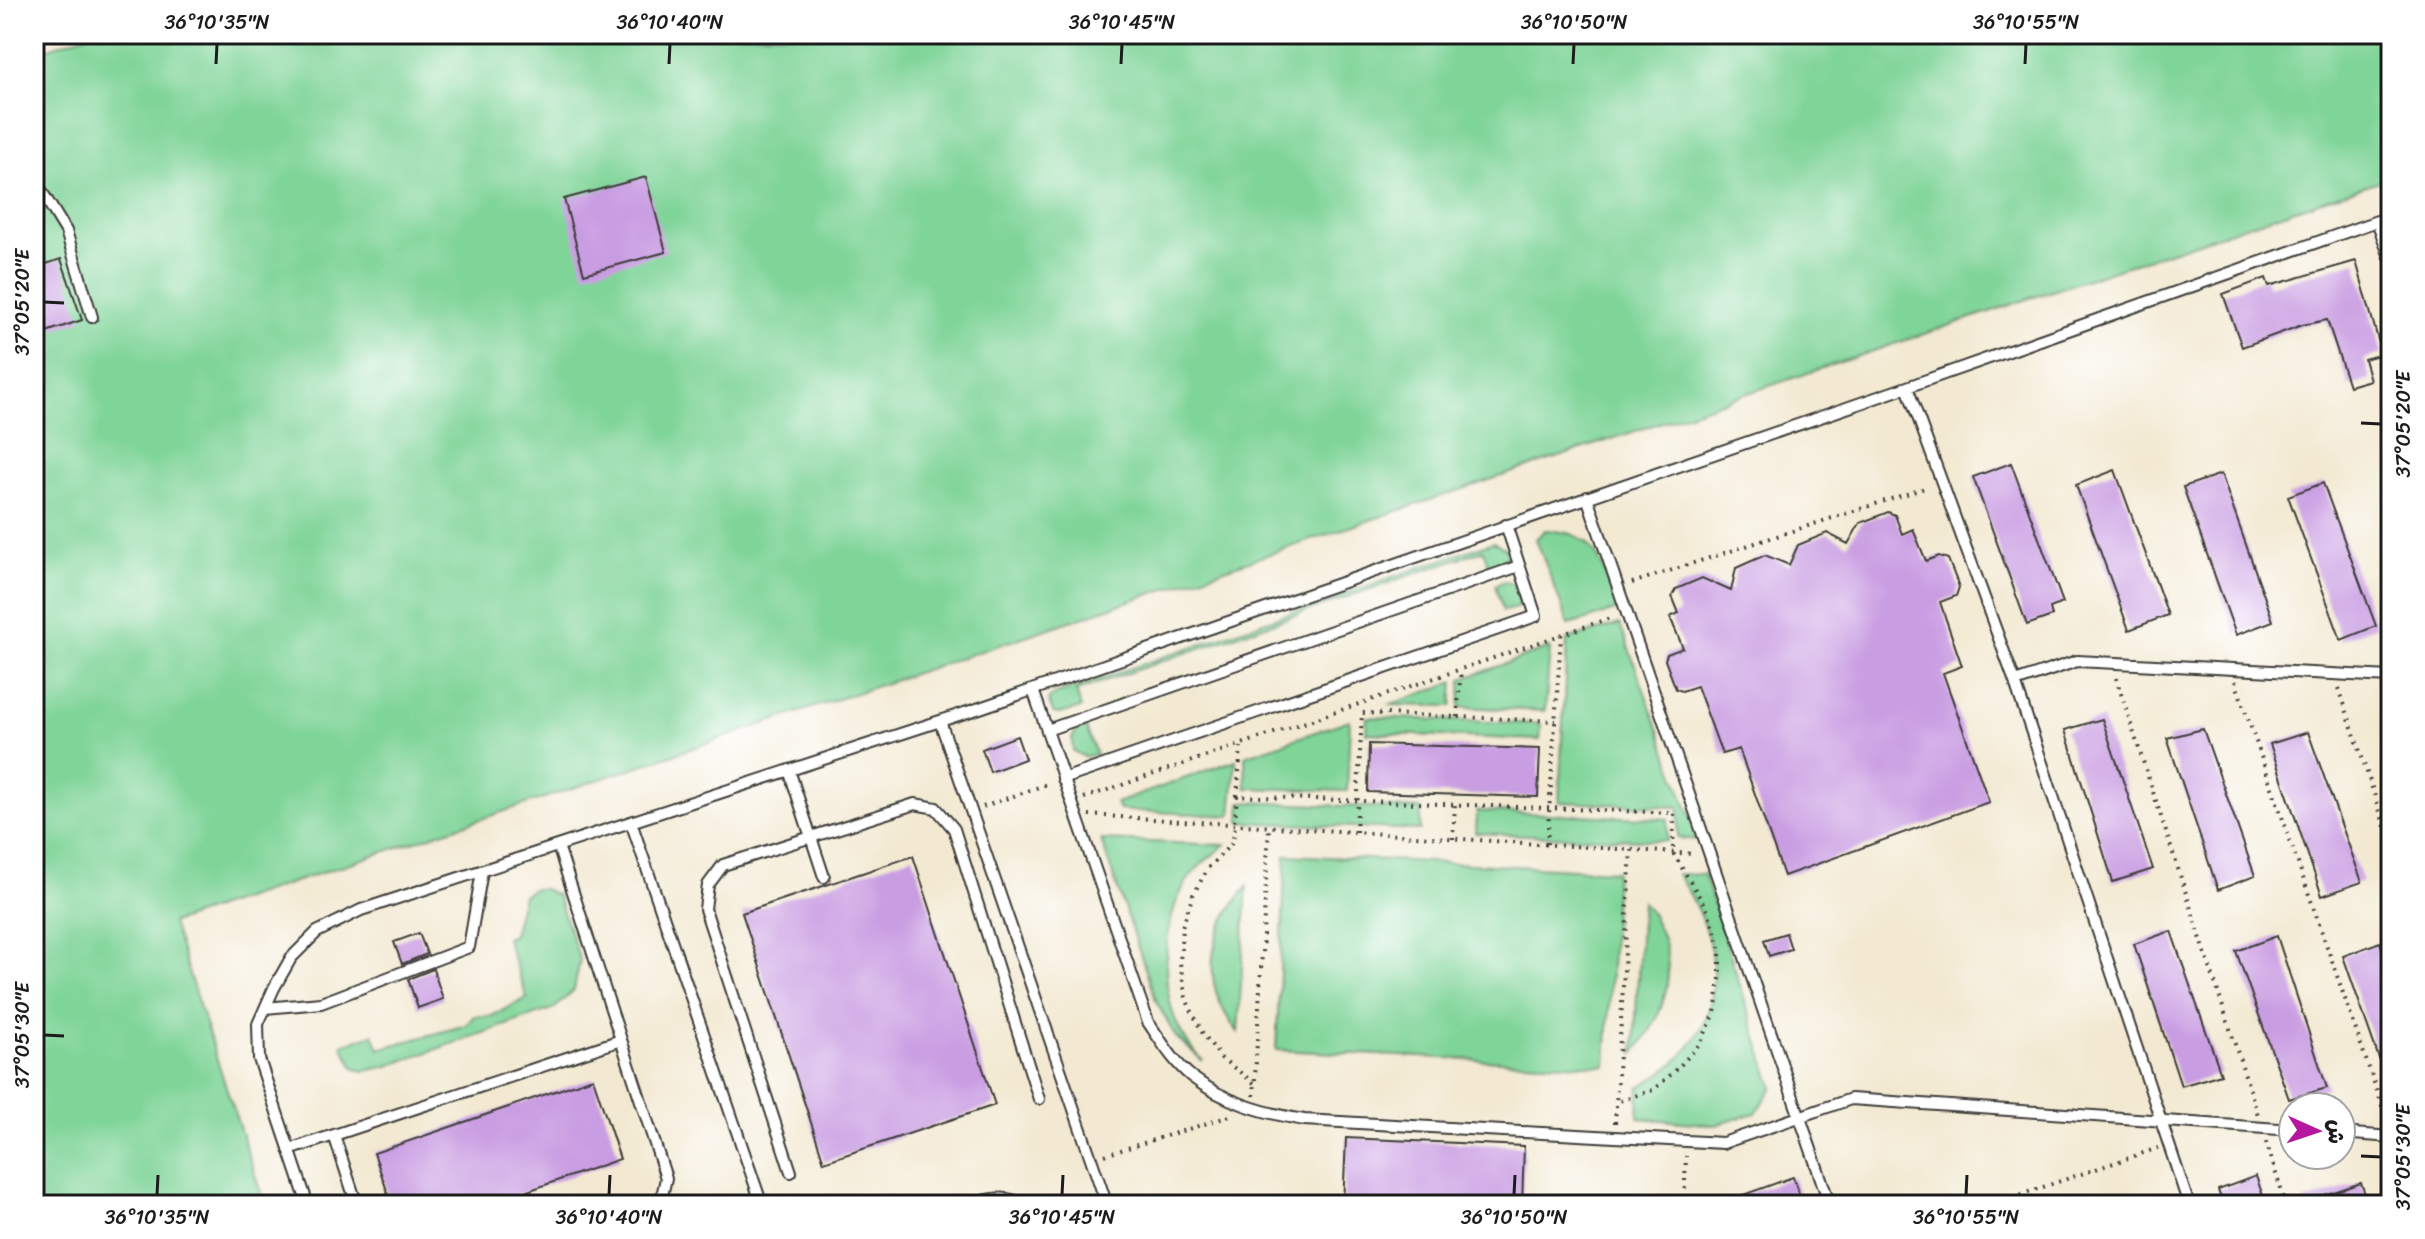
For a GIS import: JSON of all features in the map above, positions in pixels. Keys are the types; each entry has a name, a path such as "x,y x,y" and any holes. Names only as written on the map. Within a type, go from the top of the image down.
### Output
{"lane":[{"path":"34,179 66,231 92,317"},
{"path":"308,1205 259,1059 258,1024 291,958 317,932 361,910 1033,690 2377,221 2391,260"},
{"path":"1907,387 2015,682 2189,1205"},
{"path":"1587,497 1830,1205"},
{"path":"1063,779 1536,616 1506,525"},
{"path":"1047,730 1519,566"},
{"path":"2015,682 2077,661 2391,677"},
{"path":"1033,690 1148,1022 1169,1053 1190,1076 1261,1113 1304,1120 1723,1143 1851,1099 2277,1128"},
{"path":"940,721 1107,1205"},
{"path":"789,770 824,877"},
{"path":"791,1172 705,909 708,885 723,865 915,804 936,808 954,829 1039,1099"},
{"path":"631,822 762,1205"},
{"path":"558,846 666,1178 660,1205"},
{"path":"265,1008 321,1003 469,947 482,871"},
{"path":"289,1150 621,1040"},
{"path":"2357,1134 2391,1135"},
{"path":"334,1135 357,1205"},
{"path":"967,1205 984,1200 1013,1199 1022,1205"}],"path":[{"path":"1618,588 1942,483"},
{"path":"1072,802 1627,613"},
{"path":"1547,845 1561,635"},
{"path":"2111,663 2286,1205"},
{"path":"2231,669 2391,1135"},
{"path":"1457,717 1461,670"},
{"path":"2334,674 2391,845"},
{"path":"1356,832 1363,703"},
{"path":"1362,713 1556,721"},
{"path":"1241,745 1233,842 1208,868 1193,895 1182,927 1180,963 1186,999 1202,1032 1221,1058 1254,1083"},
{"path":"972,810 1063,779"},
{"path":"1237,796 1674,813 1673,853 1708,911 1720,946 1715,1013 1700,1044 1675,1071 1653,1090 1616,1102"},
{"path":"1453,839 1455,804"},
{"path":"1076,814 1710,855"},
{"path":"1092,1159 1253,1109 1269,827"},
{"path":"1614,1137 1631,850"},
{"path":"1684,1205 1687,1141"},
{"path":"1990,1205 2168,1144"}],"green space":[{"path":"89,34 2391,34 2391,177 172,923 265,1205 34,1205 34,53"},
{"path":"1545,530 1571,534 1589,546 1607,577 1618,610 1569,625 1536,539"},
{"path":"1493,542 1505,548 1507,554 1503,564 1490,569 1483,550 1076,691 1081,708 1053,713 1048,700 1053,695"},
{"path":"1505,581 1519,586 1522,592 1517,608 1503,611 1495,585"},
{"path":"1620,624 1699,840 1678,838 1679,807 1559,802 1567,640"},
{"path":"1550,648 1545,711 1460,707 1462,679"},
{"path":"1454,682 1452,706 1389,705"},
{"path":"1367,717 1541,724 1540,740 1366,733"},
{"path":"1350,720 1347,791 1246,788 1245,756"},
{"path":"1086,727 1096,754 1084,757 1073,751 1072,738 1077,730"},
{"path":"1236,760 1231,816 1119,810 1116,803"},
{"path":"1241,802 1421,809 1420,830 1240,822"},
{"path":"1477,811 1668,819 1667,841 1476,833"},
{"path":"1101,840 1225,845 1186,883 1178,899 1168,936 1167,977 1174,1015 1185,1039 1203,1061 1176,1037 1157,1003"},
{"path":"1286,855 1616,871 1606,1066 1276,1050"},
{"path":"1677,874 1704,874 1773,1087 1756,1113 1716,1125 1638,1118 1639,1087 1669,1067 1691,1044 1705,1019 1712,992 1713,964 1707,934 1695,904"},
{"path":"1247,887 1238,1032 1217,995 1213,958 1223,922"},
{"path":"533,889 543,889 557,895 580,960 574,990 555,1008 388,1066 365,1071 355,1069 342,1045 373,1034 379,1049 466,1025 474,1016 492,1016 527,998 506,938 513,935 523,895"},
{"path":"1642,901 1655,920 1663,940 1668,978 1657,1016 1634,1053"}],"building":[{"path":"646,177 666,252 584,274 564,199"},
{"path":"61,259 82,320 34,336 34,268"},
{"path":"2356,261 2382,354 2364,359 2370,380 2349,386 2327,320 2302,325 2242,347 2223,294 2266,278 2269,286"},
{"path":"2011,463 2063,603 2050,608 2052,616 2027,625 1973,477"},
{"path":"2115,470 2168,615 2129,630 2076,485"},
{"path":"2221,474 2273,621 2236,635 2183,487"},
{"path":"2323,483 2376,626 2341,640 2288,496"},
{"path":"1888,512 1895,515 1902,534 1913,529 1926,561 1939,556 1948,559 1959,587 1956,596 1940,602 1962,666 1943,673 1989,802 1784,876 1739,749 1722,754 1697,686 1682,691 1676,689 1665,660 1667,654 1683,648 1670,617 1679,613 1672,596 1676,589 1702,578 1731,591 1736,568 1765,555 1789,565 1798,545 1827,533 1848,544 1860,523"},
{"path":"2102,719 2153,869 2113,882 2065,730"},
{"path":"2203,729 2255,876 2218,890 2167,738"},
{"path":"2308,732 2362,882 2322,896 2270,744"},
{"path":"1017,736 1025,759 990,772 982,749"},
{"path":"1369,744 1540,749 1538,797 1368,792"},
{"path":"913,856 995,1105 824,1162 742,913"},
{"path":"2171,931 2221,1074 2181,1086 2134,944"},
{"path":"419,933 427,954 402,964 394,942"},
{"path":"1786,933 1791,949 1769,956 1764,940"},
{"path":"2277,936 2327,1088 2286,1091 2236,951"},
{"path":"2380,942 2391,973 2389,1087 2343,956"},
{"path":"433,969 443,999 418,1008 408,979"},
{"path":"593,1078 620,1159 487,1205 392,1205 374,1153"},
{"path":"1346,1138 1524,1146 1522,1205 1343,1205"},
{"path":"2256,1176 2266,1205 2223,1205 2218,1190"},
{"path":"1793,1177 1803,1205 1721,1205 1721,1203"},
{"path":"2361,1183 2369,1205 2304,1205 2303,1202"}]}
